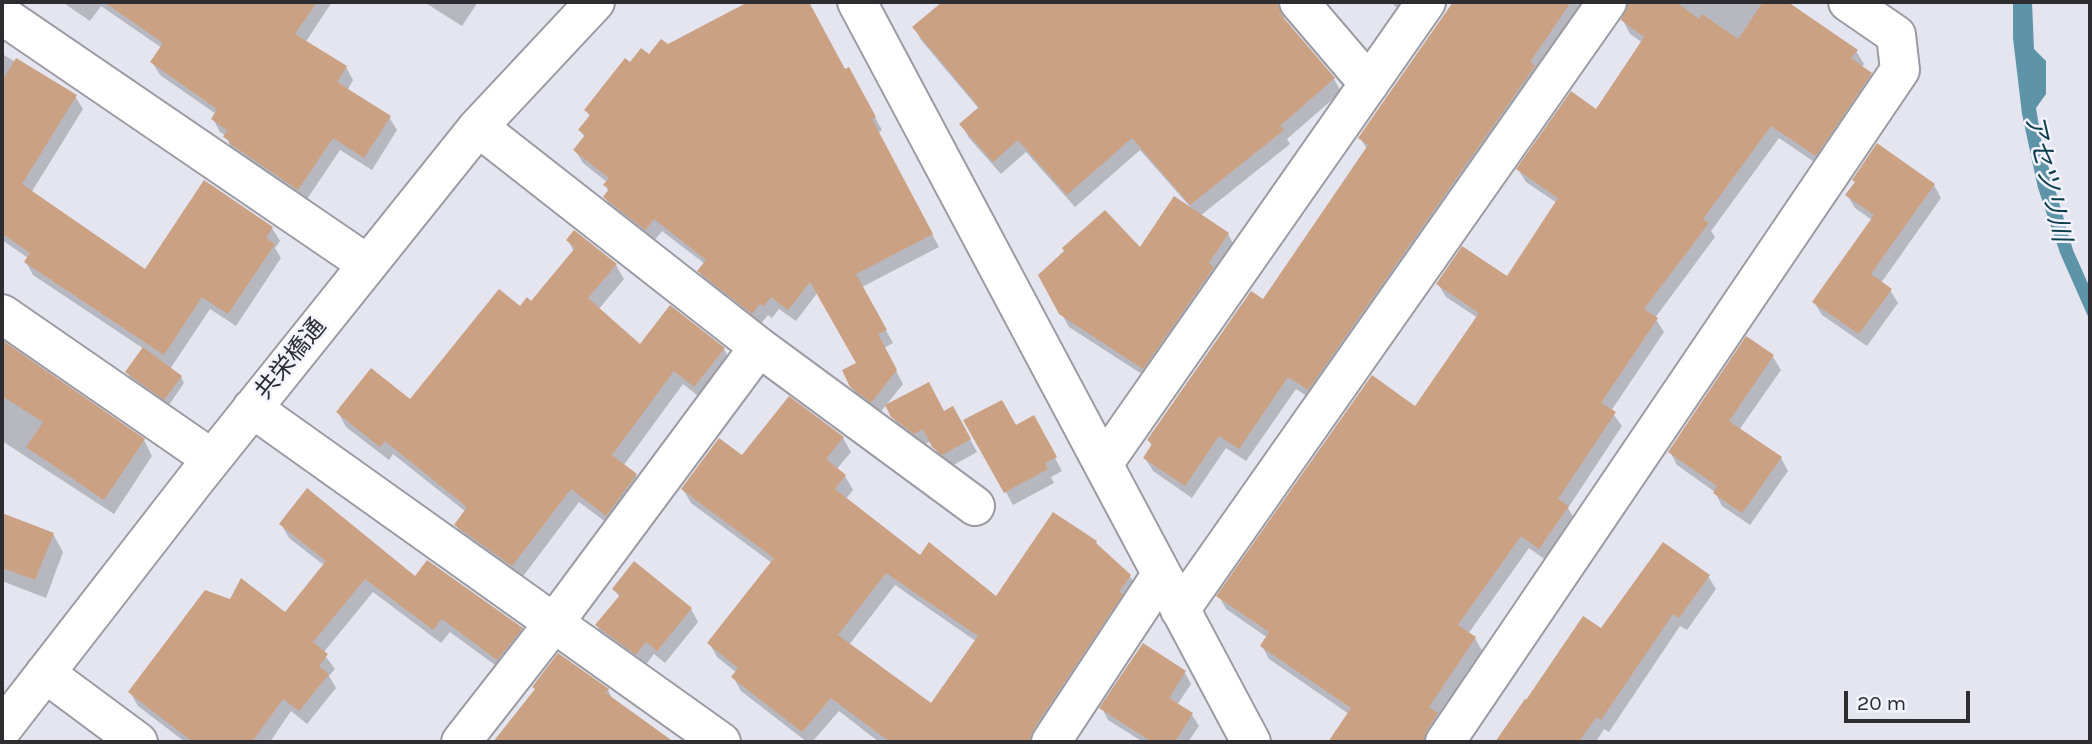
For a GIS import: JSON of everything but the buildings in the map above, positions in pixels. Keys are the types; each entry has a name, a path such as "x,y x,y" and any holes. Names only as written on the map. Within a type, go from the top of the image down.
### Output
{"street":[{"name":"共栄橋通","path":"2,729 252,408 478,127 595,2"},
{"path":"857,2 1251,742"},
{"path":"1299,2 1369,84"},
{"path":"1103,464 1426,2"},
{"path":"1180,610 1607,2"},
{"path":"1445,742 1900,70 1896,35 1848,2"},
{"path":"2,15 367,264"},
{"path":"478,127 759,347 975,506"},
{"path":"2,314 212,459"},
{"path":"461,742 554,623 759,347"},
{"path":"252,408 721,742"},
{"path":"1051,742 1161,575"},
{"path":"45,673 138,742"}],"water":[{"name":"アセツリ川","path":"2013,2 2032,2 2034,49 2046,61 2046,94 2036,108 2042,145 2073,250 2090,288 2090,321 2060,253 2038,188 2022,114 2013,38"}]}
